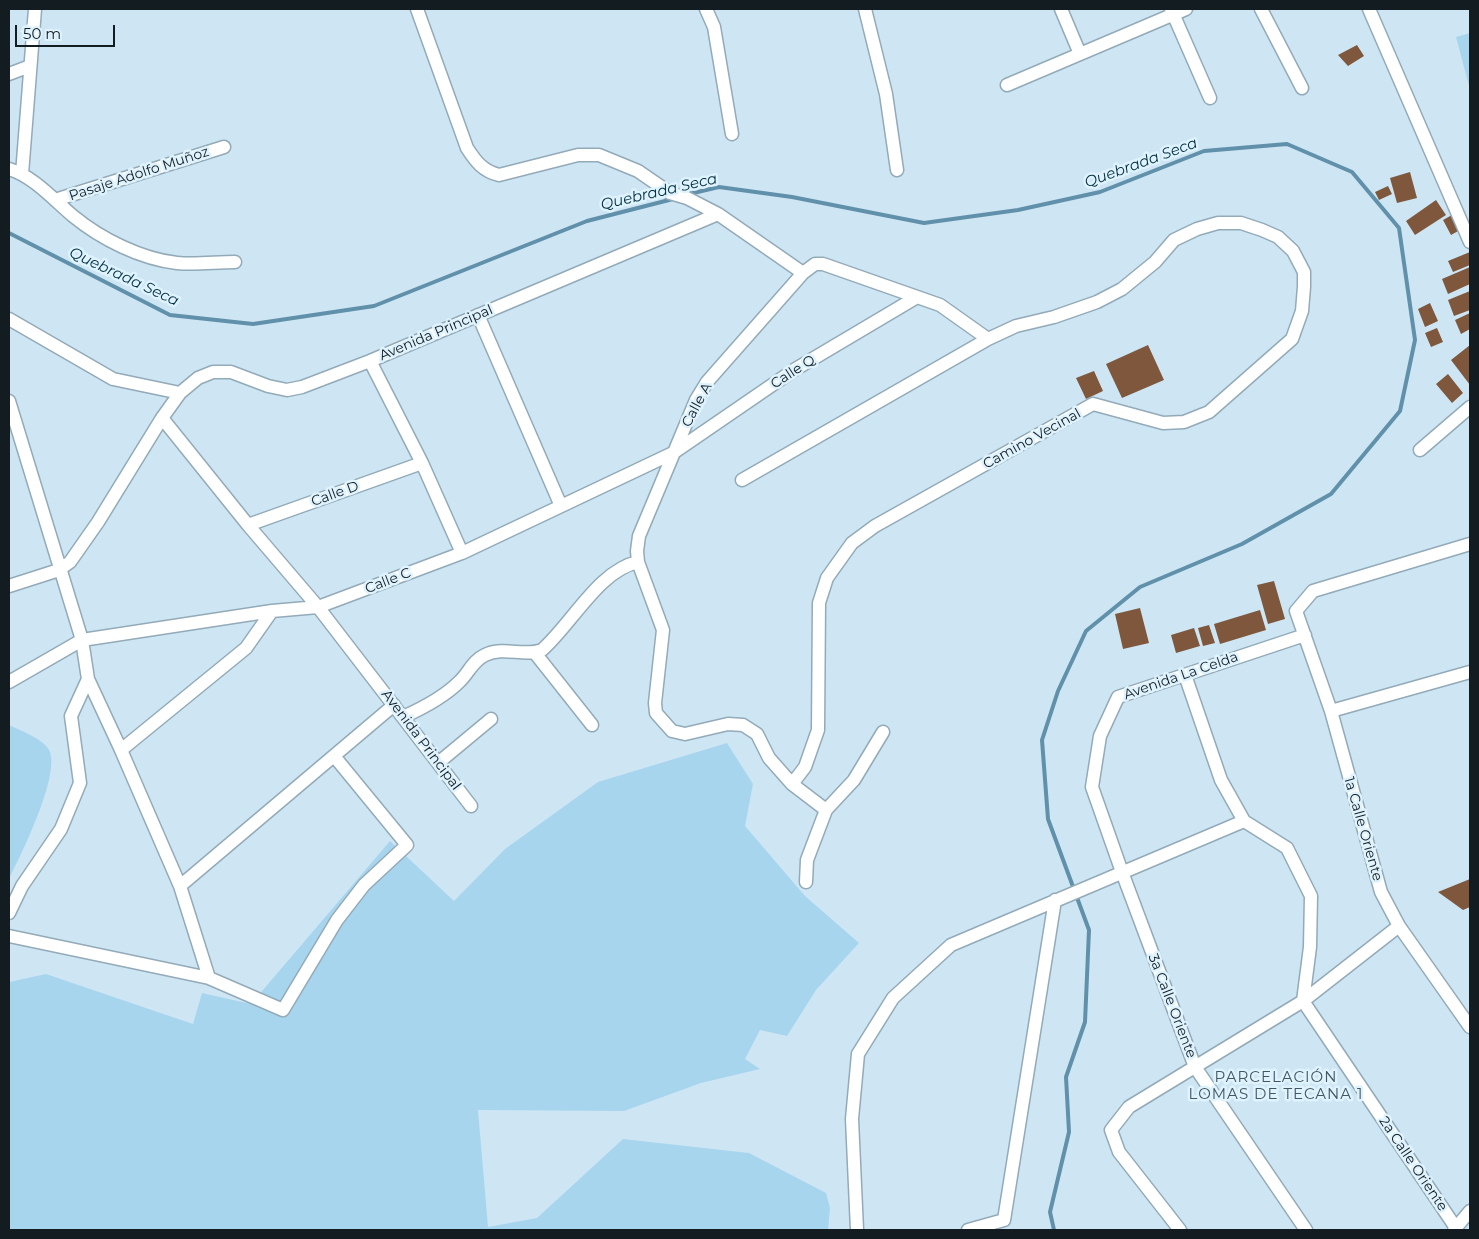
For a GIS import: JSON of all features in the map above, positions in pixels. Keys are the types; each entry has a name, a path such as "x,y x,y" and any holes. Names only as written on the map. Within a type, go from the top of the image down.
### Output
{"street":[{"path":"22,174 26,144 35,9"},
{"path":"417,9 467,148 487,172 499,175 578,155 599,155 638,171 670,192 687,198 718,214 803,273 815,264 823,264 940,305 988,339"},
{"path":"706,9 714,26 732,134"},
{"path":"865,9 886,94 897,170"},
{"path":"1060,9 1080,54"},
{"path":"1260,9 1302,88"},
{"path":"1369,9 1470,242"},
{"path":"1007,85 1177,10 1210,98"},
{"path":"9,74 30,66"},
{"name":"Pasaje Adolfo Muñoz","path":"55,200 224,147"},
{"path":"9,169 22,174 83,224 154,259 178,264 235,262"},
{"name":"Avenida Principal","path":"9,586 59,570 70,562 98,522 162,418 180,393 198,378 213,372 231,372 268,386 287,390 302,387 370,361 718,214"},
{"name":"Camino Vecinal","path":"742,480 988,339 1016,326 1054,317 1097,302 1122,288 1142,272 1174,240 1196,229 1218,223 1241,223 1278,237 1293,251 1304,272 1302,311 1292,339 1209,412 1184,422 1163,424 1093,404 875,526 852,544 828,578 819,604 818,730 805,767 792,784"},
{"name":"Calle A","path":"638,562 640,536 696,400 707,382 803,273"},
{"name":"Calle Q","path":"673,453 794,370 917,297"},
{"path":"478,315 562,506"},
{"path":"9,319 113,379 180,393"},
{"path":"370,361 422,463 462,553"},
{"path":"9,401 59,570 82,640 88,679 180,886 209,978"},
{"path":"1420,450 1470,407"},
{"name":"Avenida Principal","path":"162,418 248,525 318,607 471,806"},
{"name":"Calle C","path":"82,640 272,611 318,607 462,553 673,453"},
{"name":"Calle D","path":"248,525 422,463"},
{"name":"1a Calle Oriente","path":"1470,544 1313,591 1296,611 1331,711 1381,892 1399,926 1470,1027"},
{"path":"403,717 425,707 459,682 470,666 487,654 497,651 535,653 542,650 552,642 617,569 638,562 663,630 655,703 656,713 662,723 672,731 685,734 728,724 743,725 757,734 769,758 792,784 826,810"},
{"path":"121,750 246,648 272,611"},
{"name":"Avenida La Celda","path":"1122,872 1092,787 1100,736 1118,697 1305,635"},
{"path":"9,682 82,640"},
{"path":"535,653 592,725"},
{"path":"1331,711 1470,672"},
{"path":"1185,675 1221,780 1244,820 1287,848 1310,896 1310,947 1303,1001"},
{"path":"9,913 22,886 61,829 80,783 71,716 88,679"},
{"path":"180,886 394,705"},
{"path":"438,763 491,719"},
{"path":"806,882 807,860 826,810 854,780 883,732"},
{"path":"9,936 209,978 283,1010 337,920 364,885 406,845 334,756"},
{"path":"857,1230 852,1119 858,1054 892,998 951,945 1244,820"},
{"name":"3a Calle Oriente","path":"1122,872 1194,1067 1306,1230"},
{"path":"968,1230 1004,1220 1055,900"},
{"path":"1180,1230 1119,1152 1112,1130 1130,1107 1303,1001 1399,926"},
{"name":"2a Calle Oriente","path":"1303,1001 1455,1229"},
{"path":"1455,1229 1470,1211"}],"shaded area":[{"path":"1470,33 1470,85 1469,86 1456,37"},
{"path":"9,725 43,743 50,752 51,764 44,797 22,853 9,879"},
{"path":"727,743 753,784 745,826 805,896 859,943 816,990 787,1036 760,1030 745,1059 760,1069 701,1083 624,1111 478,1110 488,1227 537,1218 623,1139 749,1153 826,1193 830,1208 828,1230 9,1230 9,982 46,974 193,1024 202,993 251,1004 390,841 454,901 505,849 598,782"}],"building":[{"path":"1357,45 1364,56 1348,66 1338,55"},
{"path":"1410,172 1417,198 1397,203 1390,178"},
{"path":"1388,186 1392,194 1379,200 1375,192"},
{"path":"1436,200 1446,215 1415,235 1406,221"},
{"path":"1452,215 1460,230 1451,235 1443,220"},
{"path":"1470,252 1470,265 1453,272 1448,261"},
{"path":"1470,267 1470,284 1448,294 1442,279"},
{"path":"1470,291 1470,310 1454,316 1448,300"},
{"path":"1430,303 1438,321 1425,327 1418,309"},
{"path":"1470,313 1470,329 1461,334 1455,320"},
{"path":"1437,328 1443,342 1431,347 1425,333"},
{"path":"1148,345 1164,380 1122,398 1106,364"},
{"path":"1470,345 1470,385 1451,360"},
{"path":"1094,371 1103,391 1086,399 1076,378"},
{"path":"1448,374 1463,393 1452,403 1436,384"},
{"path":"1274,581 1285,619 1268,624 1257,585"},
{"path":"1140,608 1149,643 1123,649 1115,614"},
{"path":"1260,610 1266,630 1220,644 1214,624"},
{"path":"1209,625 1215,643 1203,646 1198,628"},
{"path":"1194,628 1200,646 1176,653 1171,635"},
{"path":"1470,879 1470,907 1463,910 1438,892"}],"waterway":[{"name":"Quebrada Seca","path":"689,194 719,187 792,197 924,223 1018,210 1100,192 1204,151 1287,144 1352,172 1399,228 1415,340 1400,411 1331,494 1242,544 1140,587 1086,631 1058,691 1042,740 1048,819 1089,930 1085,1022 1066,1077 1069,1132 1050,1212 1054,1230"},
{"name":"Quebrada Seca","path":"9,233 170,315 253,324 374,306 587,221 673,199"}],"district":[{"name":"PARCELACIÓN LOMAS DE TECANA 1","path":"1276,1086"}]}
